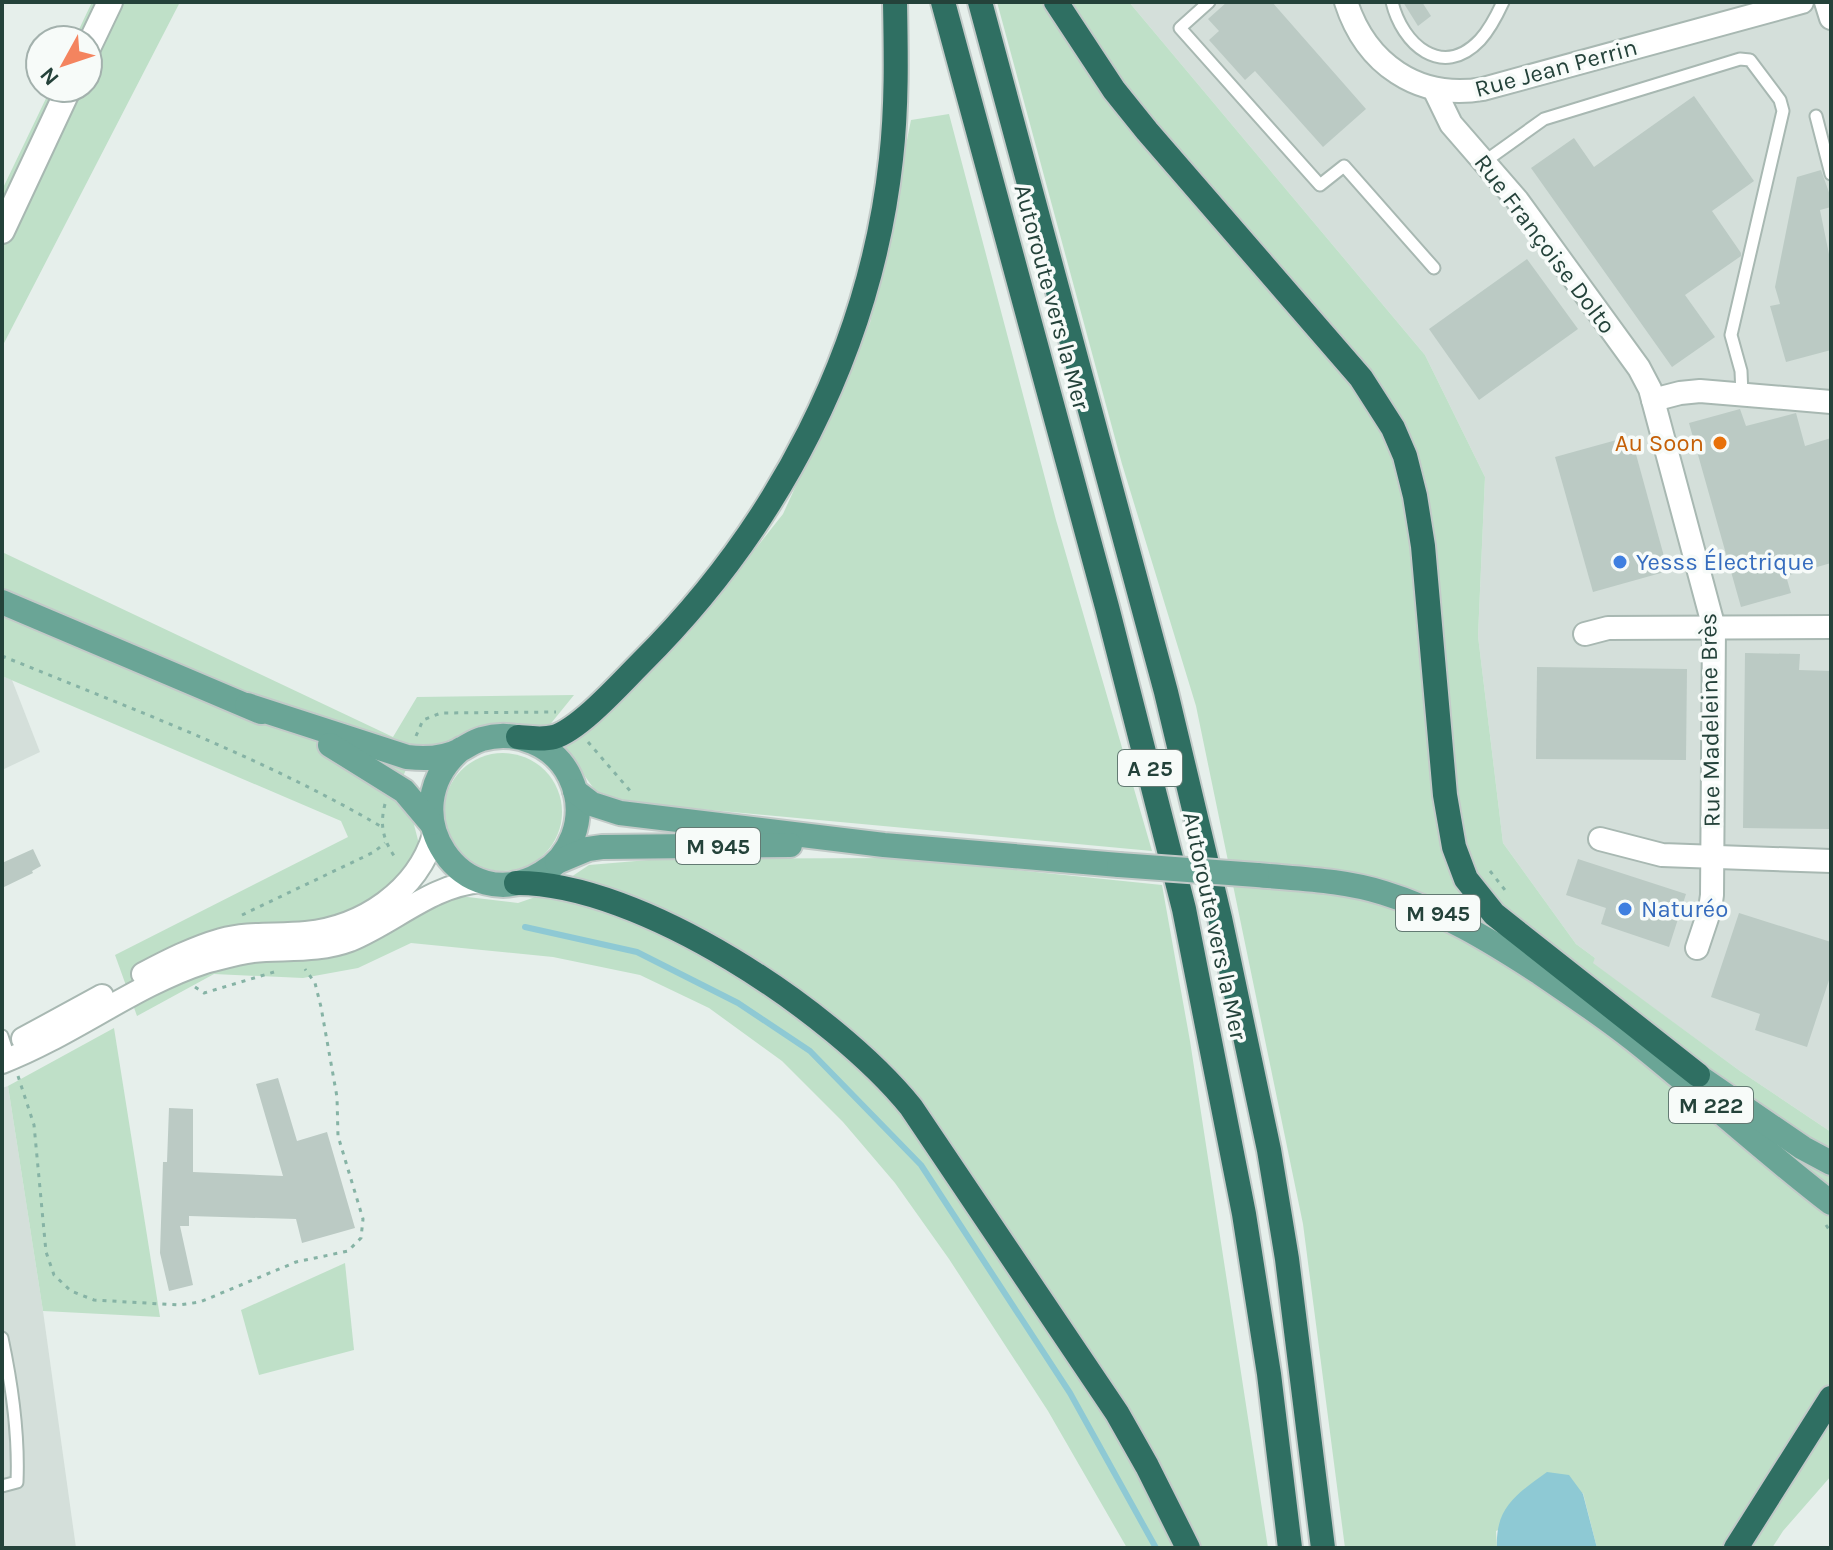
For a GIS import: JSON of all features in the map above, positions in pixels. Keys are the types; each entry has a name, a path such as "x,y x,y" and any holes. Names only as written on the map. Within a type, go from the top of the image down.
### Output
{"highway":[{"path":"518,737 551,738 574,726 648,656 714,583 777,494 802,451 840,363 870,270 881,222 891,158 894,111 895,2"},
{"name":"Autoroute vers la Mer","path":"943,2 1107,607 1184,909 1244,1214 1269,1374 1290,1548"},
{"name":"A 25","path":"980,2 1169,705 1226,946 1269,1150 1287,1259 1323,1548"},
{"path":"1056,2 1114,90 1361,378 1393,428 1405,456 1415,496 1445,795 1454,847 1466,879 1494,914 1698,1075"},
{"path":"516,883 547,884 584,893 677,929 784,994 840,1035 871,1063 911,1107 1117,1413 1188,1548"},
{"path":"1736,1548 1831,1398"}],"main road":[{"path":"2,602 247,705 371,768 412,798 453,864 482,881 516,883 537,876 555,863 574,835 578,813 575,791 566,770 550,752 518,737 482,739 437,758 407,757 247,705"},
{"path":"433,829 430,799 433,787 444,766 461,749"},
{"name":"M 945","path":"575,791 592,804 620,813 884,845 1257,875 1381,892 1415,903 1479,935 1595,1011"},
{"name":"M 945","path":"555,863 602,847 884,845"},
{"name":"M 222","path":"1595,1011 1831,1203"},
{"name":"M 222","path":"1634,1040 1698,1075 1803,1148 1831,1163"}],"street":[{"path":"99,24 110,2"},
{"name":"Rue Jean Perrin","path":"1346,2 1355,26 1377,55 1399,74 1434,89 1454,93 1483,89 1802,2"},
{"path":"1826,2 1831,18"},
{"name":"Rue Françoise Dolto","path":"1434,89 1451,124 1517,200 1639,368 1653,400"},
{"path":"2,231 62,104"},
{"path":"1653,400 1691,391 1831,402"},
{"name":"Rue Madeleine Brès","path":"1653,400 1714,628 1710,909 1697,948"},
{"path":"1585,634 1608,628 1831,627"},
{"path":"5,1052 36,1031 173,958 220,940 245,935 305,933 358,920 384,904 404,885 426,856 433,829"},
{"path":"1600,839 1649,854 1831,861"},
{"path":"5,1052 54,1039 184,970 229,955 313,949 347,941 444,888 482,881"}],"lane":[{"path":"1209,2 1180,28 1320,185 1344,166 1434,268"},
{"path":"1392,2 1397,18 1410,39 1426,54 1452,57 1470,48 1488,30 1503,2"},
{"path":"1484,162 1544,119 1740,59 1750,60 1780,100 1783,111 1731,335 1741,371 1742,395"},
{"path":"1816,116 1831,174"},
{"path":"2,1338 12,1385 17,1462 17,1482 2,1486"}],"path":[{"path":"2,656 233,752 335,800 382,827 385,843 381,847 219,927 220,940"},
{"path":"184,970 197,990 204,993 283,969"},
{"path":"5,1052 31,1112 46,1252 54,1275 71,1291 94,1300 179,1305 212,1299 296,1262 348,1251 361,1238 363,1219 338,1136 337,1097 315,983 306,969 294,969"}],"shaded area":[{"path":"1129,2 1831,2 1831,1132 1740,1071 1592,963 1595,958 1576,944 1503,843 1478,636 1485,477 1425,355"},
{"path":"2,676 12,680 40,752 2,770"},
{"path":"8,1086 76,1548 2,1548 2,1088"}],"green space":[{"path":"92,2 180,2 2,347 2,190 43,104 104,104 104,24 82,24"},
{"path":"997,2 1129,2 1425,355 1485,477 1478,636 1503,843 1576,944 1595,958 1593,963 1740,1071 1831,1132 1831,1476 1772,1548 1597,1548 1583,1493 1496,1531 1497,1548 1345,1548 1303,1224 1196,706 1122,464"},
{"path":"949,114 1056,520 1152,851 625,802 599,796 564,747 643,679 687,635 783,514 870,323 911,120"},
{"path":"2,552 393,737 417,697 574,695 548,727 415,751 394,795 411,813 419,844 397,879 415,914 459,896 518,903 547,893 589,865 660,859 901,858 1162,885 1190,1041 1268,1548 1127,1548 1048,1411 949,1259 895,1183 843,1122 782,1061 709,1008 640,975 553,957 411,943 358,968 303,978 214,974 137,1016 115,955 348,837 341,821 2,676"},
{"path":"503,753 526,757 545,770 558,789 562,812 558,835 545,854 526,867 503,871 480,867 461,854 448,835 444,812 448,789 461,770 480,757"},
{"path":"114,1028 160,1317 43,1311 8,1086"},
{"path":"345,1263 354,1350 259,1375 241,1310"}],"water":[{"path":"1547,1472 1569,1475 1583,1494 1597,1548 1497,1548 1497,1534 1504,1512 1517,1495"}],"building":[{"path":"1227,2 1272,2 1366,109 1323,147 1255,71 1245,80 1209,40 1219,31 1208,19"},
{"path":"1403,2 1422,2 1431,16 1418,26"},
{"path":"1694,96 1754,181 1712,211 1741,256 1685,295 1715,337 1672,367 1531,168 1574,138 1594,167"},
{"path":"1821,170 1831,198 1831,207 1820,210 1831,264 1831,350 1786,362 1770,306 1780,304 1775,287 1797,177"},
{"path":"1527,259 1578,329 1479,400 1429,329"},
{"path":"1740,409 1746,426 1796,413 1805,446 1831,438 1831,563 1786,576 1791,593 1741,607 1689,423"},
{"path":"1631,436 1668,571 1593,592 1555,457"},
{"path":"1745,653 1800,654 1799,670 1831,671 1831,829 1743,828"},
{"path":"1537,667 1687,669 1686,760 1536,759"},
{"path":"33,849 41,866 2,888 2,863"},
{"path":"1578,859 1686,894 1669,947 1601,924 1606,908 1566,895"},
{"path":"1739,913 1831,942 1831,974 1807,1047 1755,1030 1760,1014 1711,997"},
{"path":"278,1078 297,1141 327,1132 355,1228 302,1243 296,1219 189,1216 189,1226 180,1226 193,1285 169,1291 160,1253 163,1162 167,1162 169,1108 193,1109 193,1172 283,1176 256,1084"}],"waterway":[{"path":"525,927 637,952 738,1003 810,1051 921,1165 1070,1393 1156,1548"}],"place":[{"name":"Au Soon","path":"1720,443"},
{"name":"Yesss Électrique","path":"1620,562"},
{"name":"Naturéo","path":"1625,909"}]}
